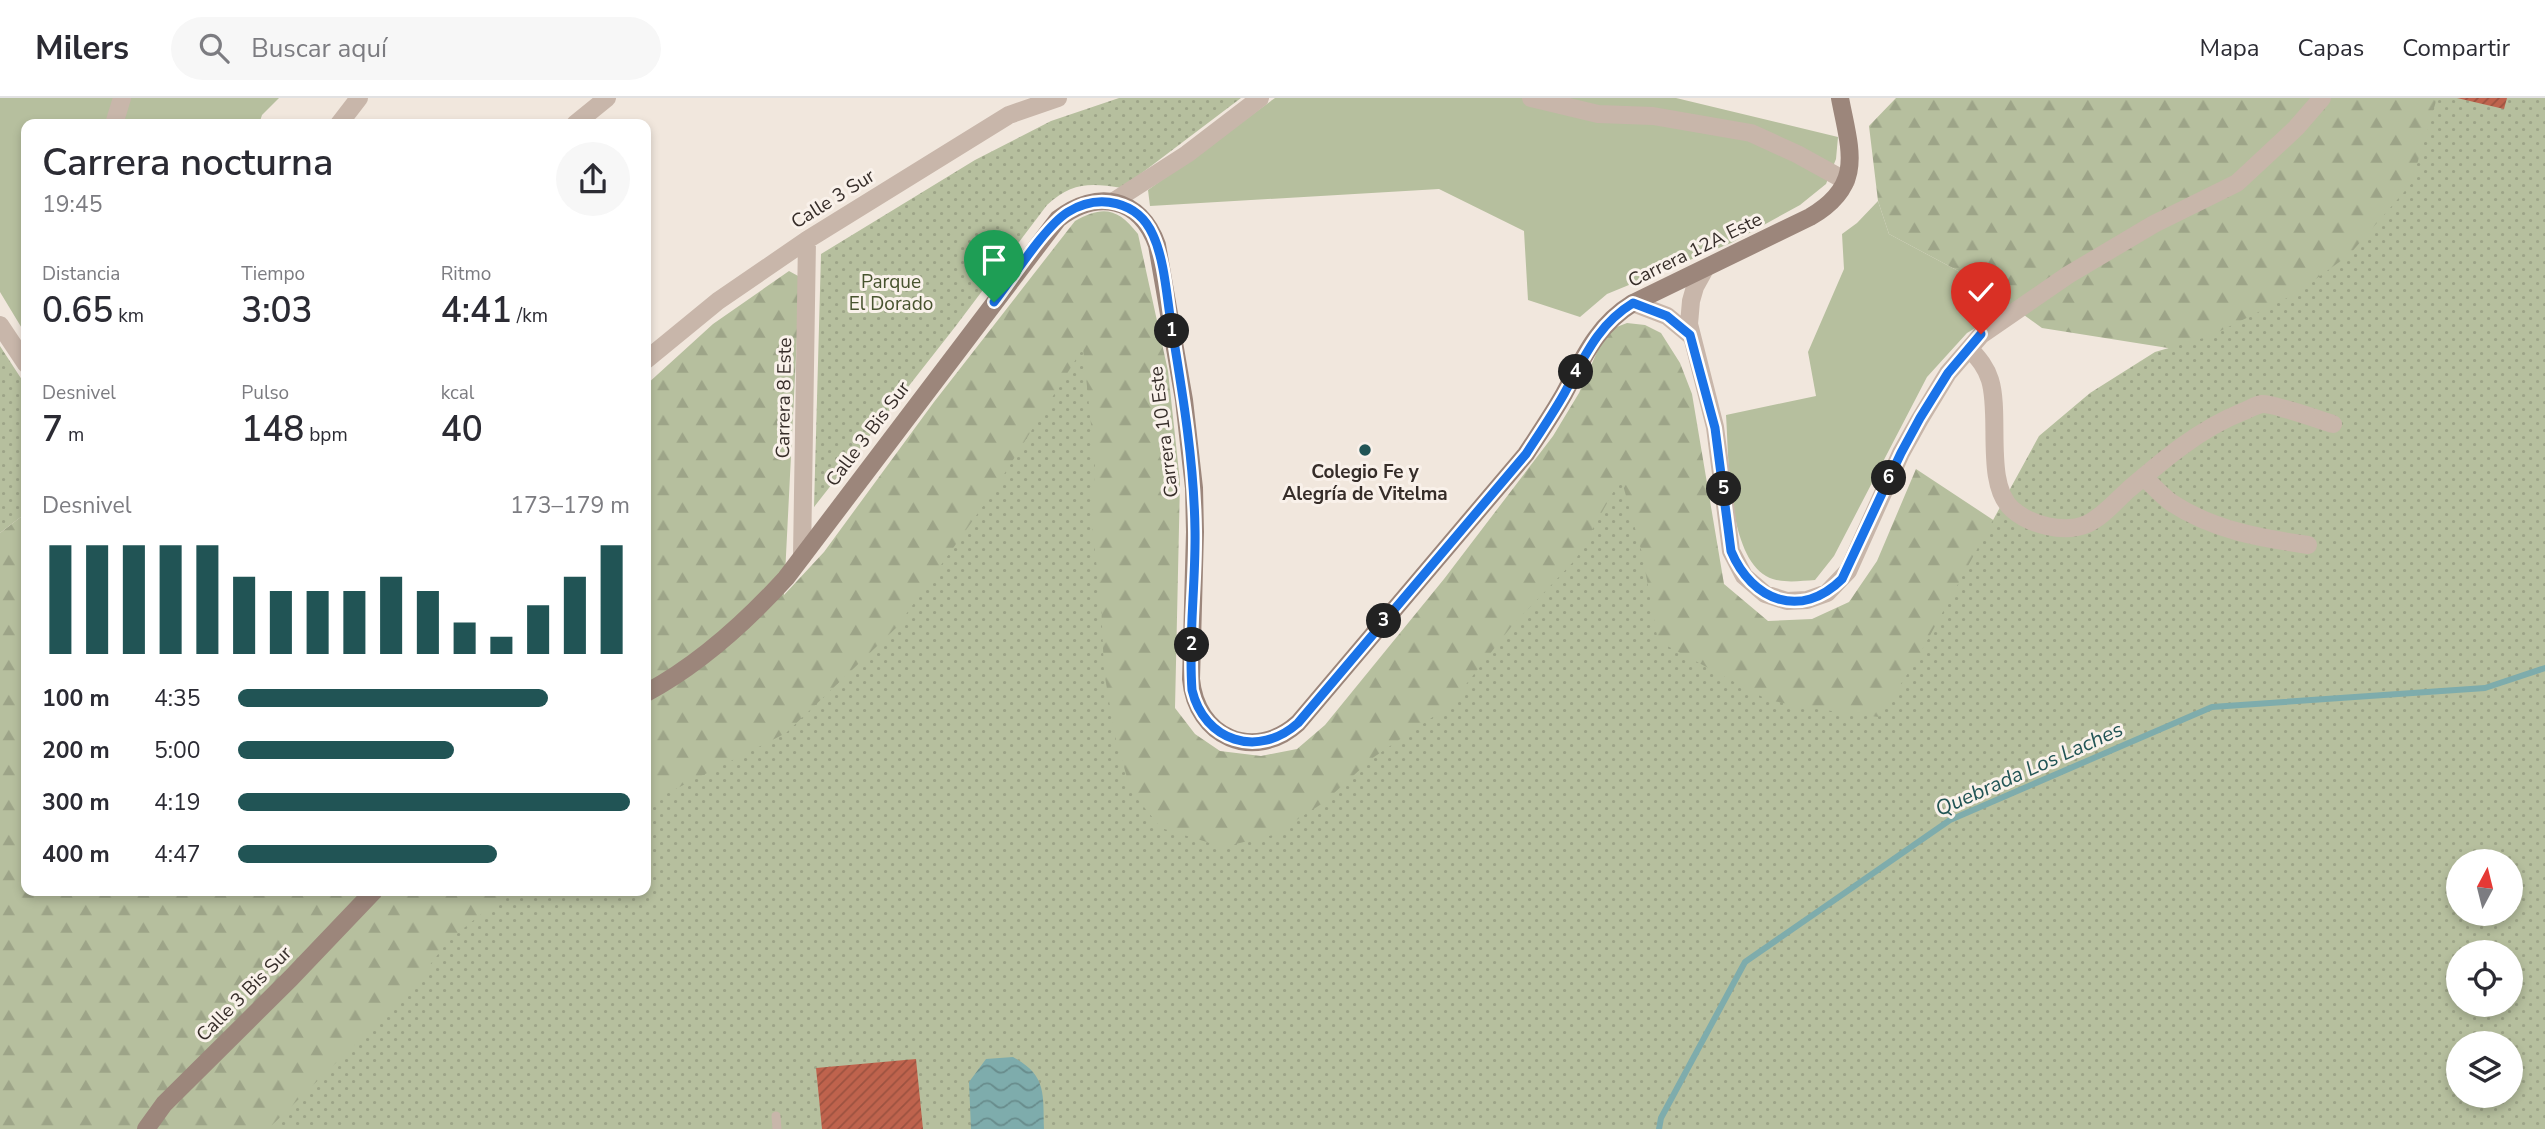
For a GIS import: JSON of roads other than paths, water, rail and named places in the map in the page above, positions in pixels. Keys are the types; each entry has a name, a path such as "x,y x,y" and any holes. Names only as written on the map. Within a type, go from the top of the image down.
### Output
{"street":[{"path":"116,119 122,98"},
{"path":"343,119 359,98"},
{"path":"581,119 607,98"},
{"path":"1114,201 1187,153 1260,98"},
{"path":"1531,98 1598,114 1653,116 1751,133 1846,181 1849,147 1840,98"},
{"path":"1705,269 1691,301 1690,335 1715,428 1725,494 1728,538 1737,564 1754,586 1765,594 1787,601 1807,600 1827,593 1848,571 1901,453 1948,373 1981,334 2068,275 2154,224 2237,183 2296,128 2322,98"},
{"name":"Calle 3 Sur","path":"651,356 718,301 807,240 1009,115 1048,99"},
{"name":"Carrera 12A Este","path":"1212,726 1230,738 1250,743 1271,740 1290,730 1526,454 1546,424 1592,340 1612,318 1633,303 1826,207 1835,199 1846,181"},
{"name":"Calle 3 Bis Sur","path":"651,690 687,668 739,626 771,595 1050,229 1068,212 1079,206 1090,202 1114,201"},
{"name":"Carrera 10 Este","path":"1114,201 1142,218 1153,235 1159,256 1184,400 1194,488 1192,690 1199,709 1212,726"},
{"name":"Carrera 8 Este","path":"802,557 807,240"},
{"path":"1633,303 1667,316 1690,335"},
{"path":"0,325 21,356"},
{"path":"1970,349 1983,364 1991,381 1995,407 1997,483 2011,509 2033,522 2067,529 2095,520 2143,477 2195,437 2227,418 2263,404 2333,424"},
{"path":"2143,477 2171,502 2221,528 2261,538 2308,545"},
{"name":"Calle 3 Bis Sur","path":"146,1129 164,1104 369,896"}],"lane":[{"path":"776,1116 777,1129"}],"water":[{"path":"1013,1057 1032,1071 1041,1087 1044,1129 971,1129 969,1082 986,1059"}],"waterway":[{"name":"Quebrada Los Laches","path":"1659,1129 1661,1118 1745,962 1950,820 2212,707 2485,688 2545,668"}],"place":[{"name":"Colegio Fe y Alegría de Vitelma","path":"1365,450"}],"park label":[{"name":"Parque El Dorado","path":"891,293"}]}
